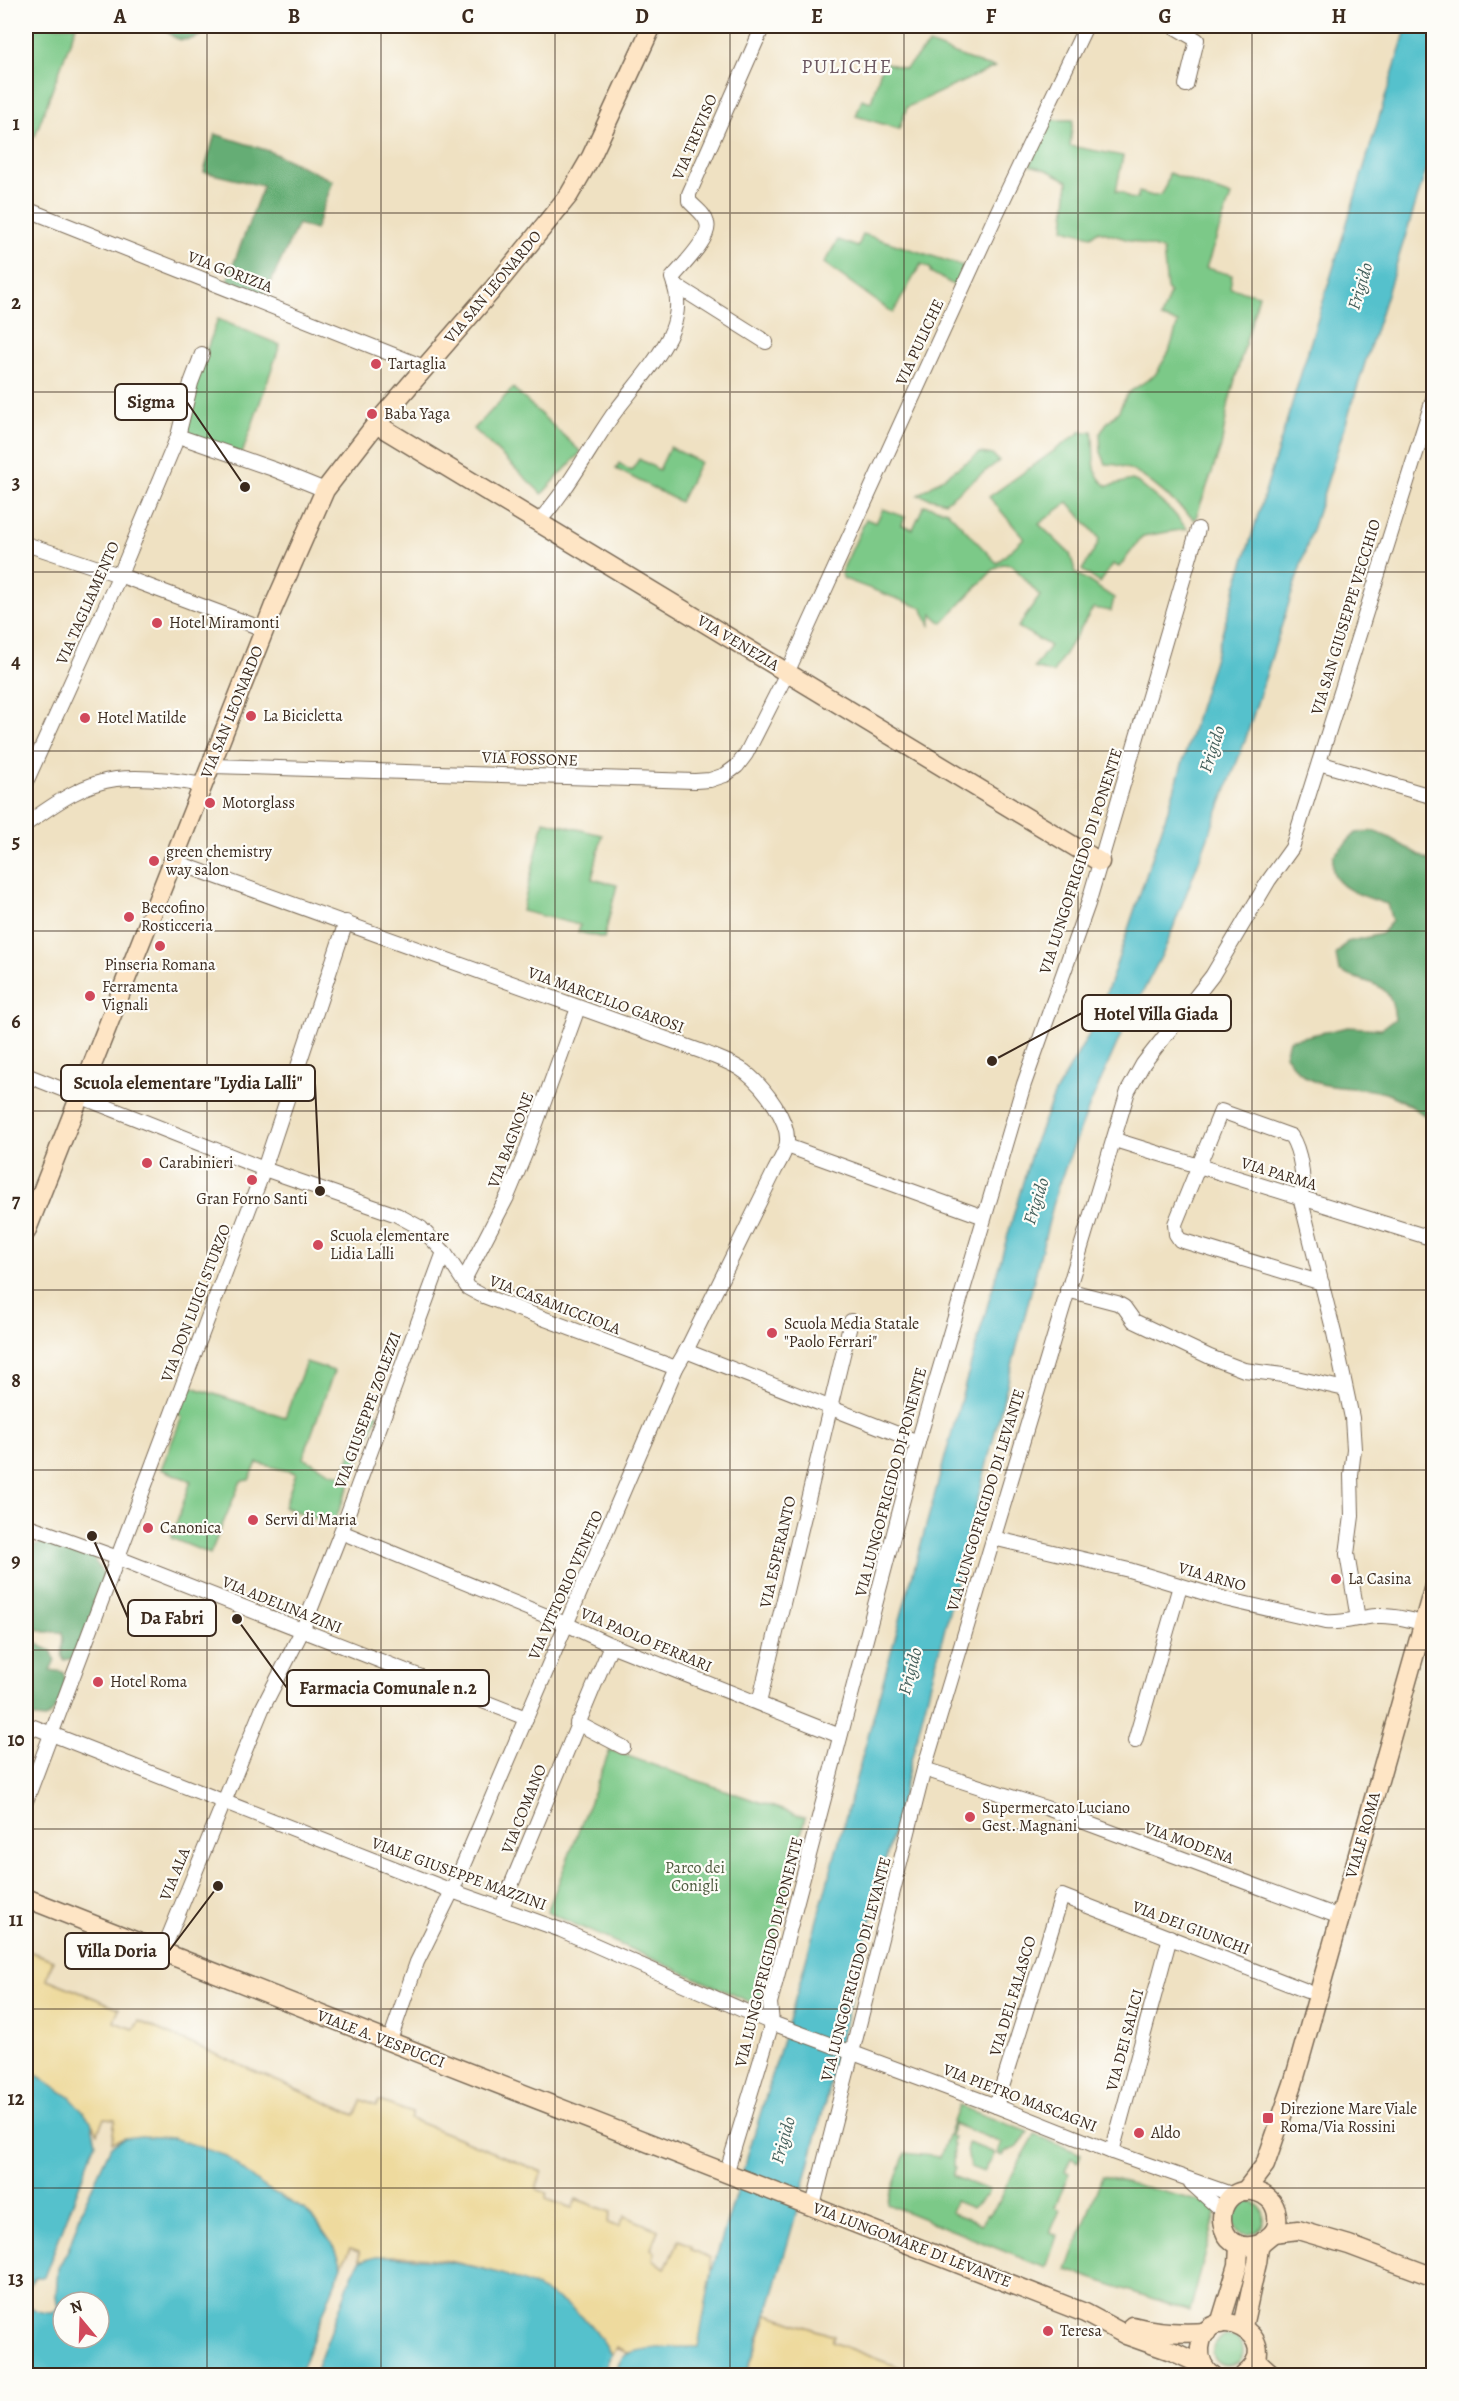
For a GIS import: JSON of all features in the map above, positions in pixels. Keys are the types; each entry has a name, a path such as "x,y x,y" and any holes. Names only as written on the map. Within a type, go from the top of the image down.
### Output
{"main road":[{"name":"VIA SAN LEONARDO","path":"26,1232 203,785 311,519 326,490 376,424 569,195 591,157 652,26"},
{"name":"VIA VENEZIA","path":"376,424 1100,862"},
{"name":"VIALE ROMA","path":"1222,2211 1226,2204 1240,2193 1265,2165 1293,2085 1340,1917 1428,1625 1434,1586"},
{"name":"VIALE A. VESPUCCI","path":"26,1898 388,2043 549,2103 732,2176"},
{"name":"VIALE ROMA","path":"1243,2326 1274,2207 1273,2176 1291,2111 1293,2085"},
{"name":"VIA LUNGOMARE DI LEVANTE","path":"732,2176 1085,2313 1126,2334 1174,2352 1209,2371"},
{"path":"1240,2193 1259,2192 1274,2207 1330,2233 1349,2245"},
{"path":"1222,2211 1225,2233 1239,2245 1247,2246 1298,2230 1349,2245 1434,2277"},
{"path":"1209,2371 1200,2348 1213,2328 1238,2265 1239,2245"},
{"name":"VIA LUNGOMARE DI LEVANTE","path":"1085,2313 1158,2332 1185,2334 1232,2322 1243,2326"},
{"path":"1243,2326 1249,2331 1256,2344 1256,2360 1243,2376"},
{"path":"1256,2360 1274,2376"}],"street":[{"name":"VIA TREVISO","path":"674,284 672,278 707,235 709,226 705,217 689,201 689,194 763,26"},
{"name":"VIA PULICHE","path":"787,674 995,217 1086,26"},
{"path":"1173,26 1190,30 1197,40 1186,86"},
{"name":"VIA GORIZIA","path":"26,209 424,368"},
{"path":"674,284 766,342"},
{"path":"538,522 670,336 677,313 678,296 674,284"},
{"name":"VIA TAGLIAMENTO","path":"26,782 119,576 178,436 191,383 202,354"},
{"name":"VIA SAN GIUSEPPE VECCHIO","path":"1292,848 1434,396"},
{"path":"178,436 326,490"},
{"name":"VIA LUNGOFRIGIDO DI PONENTE","path":"732,2176 777,2024 770,2003 918,1442 1030,1064 1085,914 1198,529"},
{"path":"26,544 266,630"},
{"name":"VIA FOSSONE","path":"212,766 710,780 725,775 737,766 746,754 787,674"},
{"path":"1319,763 1434,797"},
{"path":"26,824 59,801 90,786 114,779 135,778 203,785"},
{"name":"VIA LUNGOFRIGIDO DI LEVANTE","path":"808,2205 846,2049 924,1769 1128,1091 1143,1064 1212,976 1269,880 1292,848"},
{"name":"VIA MARCELLO GAROSI","path":"173,861 703,1052 745,1072 760,1086 784,1122 787,1146"},
{"name":"VIA DON LUIGI STURZO","path":"26,1801 264,1168 346,922"},
{"name":"VIA BAGNONE","path":"464,1280 511,1186 578,1008"},
{"name":"VIA CASAMICCIOLA","path":"26,1075 264,1168 397,1215 421,1228 444,1252 468,1288 481,1295 676,1368"},
{"path":"1322,1283 1180,1240 1176,1234 1175,1224 1221,1111 1291,1136 1296,1143 1301,1177 1300,1197 1322,1283 1346,1389 1354,1449 1351,1475 1352,1516 1347,1554 1358,1620"},
{"name":"VIA PARMA","path":"1115,1140 1434,1239"},
{"path":"787,1146 984,1217"},
{"name":"VIA VITTORIO VENETO","path":"388,2043 417,1962 452,1891 676,1368 787,1146"},
{"name":"VIA GIUSEPPE ZOLEZZI","path":"222,1805 262,1709 302,1631 444,1252"},
{"path":"1067,1290 1117,1303 1124,1307 1134,1321 1181,1344 1244,1370 1283,1375 1346,1389"},
{"name":"VIA ESPERANTO","path":"759,1703 851,1321"},
{"path":"686,1351 918,1442"},
{"name":"VIA ADELINA ZINI","path":"26,1525 118,1558 526,1718"},
{"name":"VIA PAOLO FERRARI","path":"341,1532 566,1624 611,1645 840,1736"},
{"name":"VIA ARNO","path":"993,1538 1129,1570 1225,1599 1325,1622 1339,1623 1378,1616 1428,1625"},
{"path":"1135,1741 1180,1586"},
{"name":"VIA COMANO","path":"502,1907 611,1645"},
{"name":"VIALE GIUSEPPE MAZZINI","path":"26,1724 222,1805 561,1930 777,2024 846,2049"},
{"path":"577,1724 623,1747"},
{"name":"VIA MODENA","path":"924,1769 1049,1809 1340,1917"},
{"name":"VIA ALA","path":"162,1953 222,1805"},
{"name":"VIA DEI GIUNCHI","path":"1062,1896 1307,1991"},
{"name":"VIA DEL FALASCO","path":"996,2106 1062,1896"},
{"name":"VIA DEI SALICI","path":"1112,2152 1170,1937"},
{"name":"VIA PIETRO MASCAGNI","path":"846,2049 1112,2152 1240,2193"},
{"name":"VIA PIETRO MASCAGNI","path":"1177,2173 1208,2196 1222,2211"}],"green space":[{"path":"26,26 76,26 35,136 26,133"},
{"path":"162,26 204,26 200,36 183,40 170,35"},
{"path":"929,44 995,67 907,107 899,129 856,116 862,99 871,102 883,62 905,69"},
{"path":"1049,120 1073,120 1070,146 1123,156 1116,191 1129,198 1137,199 1139,192 1153,196 1161,195 1169,173 1231,196 1206,268 1232,275 1230,288 1259,295 1229,401 1221,447 1195,520 1153,484 1130,469 1106,464 1101,452 1100,434 1118,412 1128,393 1155,375 1169,352 1178,323 1161,318 1170,293 1167,289 1163,250 1099,231 1091,236 1064,229 1068,181 1047,170 1030,165"},
{"path":"215,134 269,151 333,181 315,230 298,224 264,297 227,281 263,186 204,172"},
{"path":"863,234 966,267 957,287 930,272 931,269 921,264 893,313 824,263 838,240 858,247"},
{"path":"218,319 280,345 242,454 182,433 194,384"},
{"path":"513,388 581,452 542,494 474,429"},
{"path":"1082,431 1085,433 1092,431 1095,469 1102,482 1108,486 1132,480 1137,482 1172,511 1187,529 1143,536 1119,567 1113,564 1100,583 1082,570 1098,544 1099,538 1068,502 1039,524 1070,554 1076,573 1114,598 1111,611 1093,608 1053,673 1034,668 1050,646 1018,627 1040,596 1012,565 1002,564 994,569 942,623 932,614 930,625 922,608 844,579 841,573 866,519 876,523 883,509 905,517 902,525 913,529 924,505 947,511 997,563 1024,538 989,497"},
{"path":"670,447 700,462 680,502 616,469 619,463 631,471 639,459 659,470"},
{"path":"980,453 993,455 999,461 945,502 918,495"},
{"path":"544,821 602,835 592,879 617,885 604,938 578,932 580,925 522,911"},
{"path":"1373,831 1433,863 1433,1121 1385,1093 1318,1083 1296,1069 1285,1055 1289,1040 1348,1027 1381,1029 1395,1019 1389,996 1377,985 1339,971 1336,955 1347,942 1381,934 1392,921 1387,904 1348,889 1336,878 1333,871 1333,856 1356,833"},
{"path":"306,1362 334,1371 303,1458 332,1473 343,1475 367,1409 378,1414 333,1525 284,1507 296,1473 257,1463 249,1480 241,1481 210,1554 171,1538 191,1481 161,1469 182,1417 177,1413 186,1385 285,1417"},
{"path":"44,1541 95,1554 95,1561 105,1576 98,1598 92,1602 95,1610 74,1658 64,1660 62,1657 62,1632 45,1632 26,1625 26,1544 32,1543 36,1546"},
{"path":"36,1641 42,1647 51,1650 55,1660 50,1670 63,1672 65,1678 62,1698 45,1719 26,1717 26,1649 29,1644"},
{"name":"Parco dei Conigli","path":"610,1750 805,1818 759,2006 547,1912"},
{"path":"959,2106 1028,2132 1018,2147 1005,2152 1003,2156 998,2154 1002,2143 954,2124 950,2136 954,2137 952,2142 954,2144 953,2167 955,2168 952,2176 989,2190 987,2195 972,2208 955,2201 951,2212 981,2224 1000,2201 1008,2182 1035,2135 1081,2154 1078,2162 1071,2158 1065,2171 1069,2173 1055,2207 1060,2210 1050,2233 1057,2236 1046,2268 887,2204 905,2153 940,2157"},
{"path":"968,2143 995,2153 984,2172 970,2167"},
{"path":"1102,2176 1218,2206 1190,2311 1067,2270"},
{"path":"1248,2202 1259,2207 1264,2218 1259,2229 1248,2234 1237,2229 1232,2218 1237,2207"},
{"path":"1228,2336 1239,2340 1243,2351 1239,2362 1228,2366 1217,2362 1213,2351 1217,2340"}],"sand":[{"path":"26,1950 53,1960 47,1979 119,2008 114,2022 134,2029 139,2021 355,2115 362,2100 376,2106 379,2101 412,2113 410,2119 542,2172 536,2189 547,2193 546,2199 572,2208 576,2199 611,2212 608,2223 619,2227 625,2216 658,2230 651,2249 655,2252 653,2259 665,2268 679,2240 692,2246 691,2249 710,2258 712,2271 698,2348 659,2348 627,2353 616,2348 611,2355 590,2324 560,2301 506,2276 475,2267 413,2256 360,2261 359,2251 350,2248 342,2265 335,2248 317,2222 305,2210 262,2186 226,2156 125,2138 112,2142 115,2119 104,2118 98,2133 65,2097 26,2068"},
{"path":"768,2314 834,2336 832,2342 920,2375 746,2376"}],"water":[{"name":"Frigido","path":"1407,26 1433,26 1433,149 1245,741 1165,949 1123,1030 1058,1186 814,2147 765,2319 746,2375 614,2376 618,2364 632,2352 698,2347 712,2271 791,2014 1033,1147 1055,1093 1091,1031 1110,983 1169,807"},
{"path":"26,2068 70,2097 91,2121 96,2142 44,2277 35,2277 26,2289"},
{"path":"141,2136 173,2138 226,2156 262,2186 305,2210 317,2222 335,2248 342,2265 299,2375 26,2375 26,2301 34,2309 51,2313 51,2350 111,2350 111,2290 56,2290 58,2268 69,2248 82,2209 111,2146 125,2138"},
{"path":"376,2256 457,2263 484,2269 510,2277 558,2299 589,2324 611,2355 602,2375 314,2375 353,2273 360,2261"}],"place":[{"name":"Tartaglia","path":"376,364"},
{"name":"Baba Yaga","path":"372,414"},
{"name":"Sigma","path":"245,487"},
{"name":"Hotel Miramonti","path":"157,623"},
{"name":"La Bicicletta","path":"251,716"},
{"name":"Hotel Matilde","path":"85,718"},
{"name":"Motorglass","path":"210,803"},
{"name":"green chemistry way salon","path":"154,861"},
{"name":"Beccofino Rosticceria","path":"129,917"},
{"name":"Pinseria Romana","path":"160,946"},
{"name":"Ferramenta Vignali","path":"90,996"},
{"name":"Hotel Villa Giada","path":"992,1061"},
{"name":"Carabinieri","path":"147,1163"},
{"name":"Gran Forno Santi","path":"252,1180"},
{"name":"Scuola elementare \"Lydia Lalli\"","path":"320,1191"},
{"name":"Scuola elementare Lidia Lalli","path":"318,1245"},
{"name":"Scuola Media Statale \"Paolo Ferrari\"","path":"772,1333"},
{"name":"Servi di Maria","path":"253,1520"},
{"name":"Canonica","path":"148,1528"},
{"name":"Da Fabri","path":"92,1536"},
{"name":"La Casina","path":"1336,1579"},
{"name":"Farmacia Comunale n.2","path":"237,1619"},
{"name":"Hotel Roma","path":"98,1682"},
{"name":"Supermercato Luciano Gest. Magnani","path":"970,1817"},
{"name":"Villa Doria","path":"218,1886"},
{"name":"Direzione Mare Viale Roma/Via Rossini","path":"1268,2118"},
{"name":"Aldo","path":"1139,2133"},
{"name":"Teresa","path":"1048,2331"}],"district":[{"name":"PULICHE","path":"847,66"}]}
